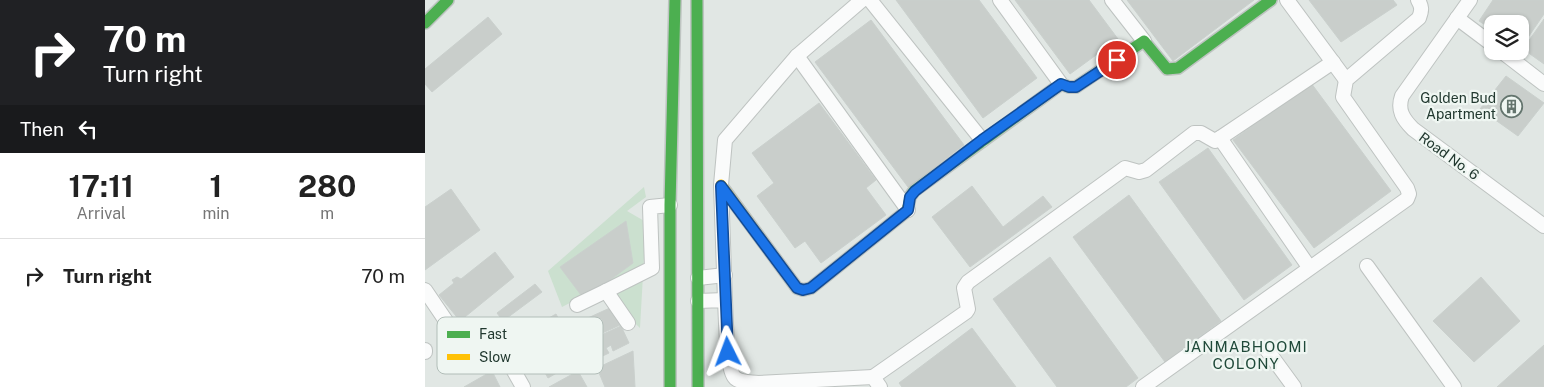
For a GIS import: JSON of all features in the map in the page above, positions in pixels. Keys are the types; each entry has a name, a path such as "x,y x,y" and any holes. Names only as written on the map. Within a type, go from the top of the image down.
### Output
{"main road":[{"path":"425,23 448,0"},
{"path":"670,387 670,205 675,0"},
{"path":"697,0 698,387"},
{"path":"721,186 797,288 803,290 811,288 908,210 910,197 915,191 982,140 1061,84 1076,87 1143,41 1167,69 1179,68 1271,0"}],"street":[{"path":"862,0 797,56 725,140 721,186 729,365 733,376 740,381 758,383 877,382 966,312 968,304 964,288 968,282 1125,168 1139,172 1146,170 1194,133 1201,133 1215,141 1333,62"},
{"path":"870,0 982,140"},
{"path":"1000,0 1061,84"},
{"path":"1112,0 1143,41"},
{"path":"1287,0 1346,80"},
{"path":"1143,387 1407,199 1409,194 1407,188 1343,97 1346,80 1419,18 1422,11 1418,0"},
{"name":"Road No. 6","path":"1470,0 1402,96 1399,103 1401,113 1413,129 1544,226"},
{"path":"1457,18 1484,38"},
{"path":"797,56 908,210"},
{"path":"1513,60 1544,84"},
{"path":"1220,138 1309,268"},
{"path":"577,305 653,268 650,208 670,205"},
{"path":"1367,266 1454,387"},
{"path":"698,278 725,275"},
{"path":"425,290 443,317"},
{"path":"606,291 628,323"},
{"path":"698,301 725,300"},
{"path":"1267,350 1294,387"},
{"path":"515,374 523,387"}],"green space":[{"path":"644,187 646,197 627,211 646,222 640,328 599,288 562,307 548,271"}],"building":[{"path":"896,0 979,0 1037,78 983,118"},
{"path":"1015,0 1089,0 1118,39 1070,74"},
{"path":"1127,0 1254,0 1173,61"},
{"path":"1309,0 1393,0 1397,5 1341,42"},
{"path":"1493,0 1544,0 1544,14 1529,36 1529,15 1484,15 1484,24 1479,21"},
{"path":"488,17 502,34 432,92 425,84 425,69"},
{"path":"1544,19 1544,64 1529,53 1529,40"},
{"path":"871,20 964,145 908,187 815,62"},
{"name":"Golden Bud Apartment","path":"1506,76 1544,103 1518,136 1480,109"},
{"path":"1311,83 1391,191 1314,248 1233,140"},
{"path":"819,103 876,180 866,188 886,215 821,263 805,241 795,248 757,196 774,183 752,153"},
{"path":"1208,148 1292,265 1244,300 1159,182"},
{"path":"972,186 1003,227 1043,196 1052,207 970,267 932,217"},
{"path":"451,189 480,230 425,270 425,207"},
{"path":"1129,195 1221,321 1165,362 1073,237"},
{"path":"626,221 633,263 584,299 560,267"},
{"path":"495,252 514,277 465,317 457,317 439,295 454,283 452,280 457,277 461,279"},
{"path":"1050,257 1138,378 1126,387 1057,387 993,299"},
{"path":"1481,277 1520,321 1474,362 1433,321"},
{"path":"535,284 542,292 508,317 500,317 497,313"},
{"path":"612,307 620,325 603,333 603,317 590,317"},
{"path":"621,326 629,343 613,351 611,345 606,348 609,353 603,356 603,334"},
{"path":"972,328 1016,387 902,387 899,383"},
{"path":"1544,345 1544,387 1497,387"},
{"path":"633,351 635,387 605,387 600,374 603,374 603,365"},
{"path":"487,374 494,374 500,387 464,387"},
{"path":"546,374 555,374 548,378"},
{"path":"573,374 580,374 587,387 549,387"}],"traffic: fast":[{"path":"425,23 448,0"},
{"path":"670,387 670,205 675,0"},
{"path":"697,0 698,387"},
{"path":"908,207 910,197 914,191 1061,84 1076,87 1144,41 1167,69 1178,68 1271,0"}],"traffic: slow":[{"path":"721,185 797,288 803,290 811,288 908,210 908,207"}],"place":[{"name":"Golden Bud Apartment","path":"1512,106"}],"district":[{"name":"JANMABHOOMI COLONY","path":"1246,356"}],"route":[{"path":"728,352 721,186 797,288 803,290 811,288 908,210 910,197 915,191 982,140 1061,84 1076,87 1117,60"}]}
